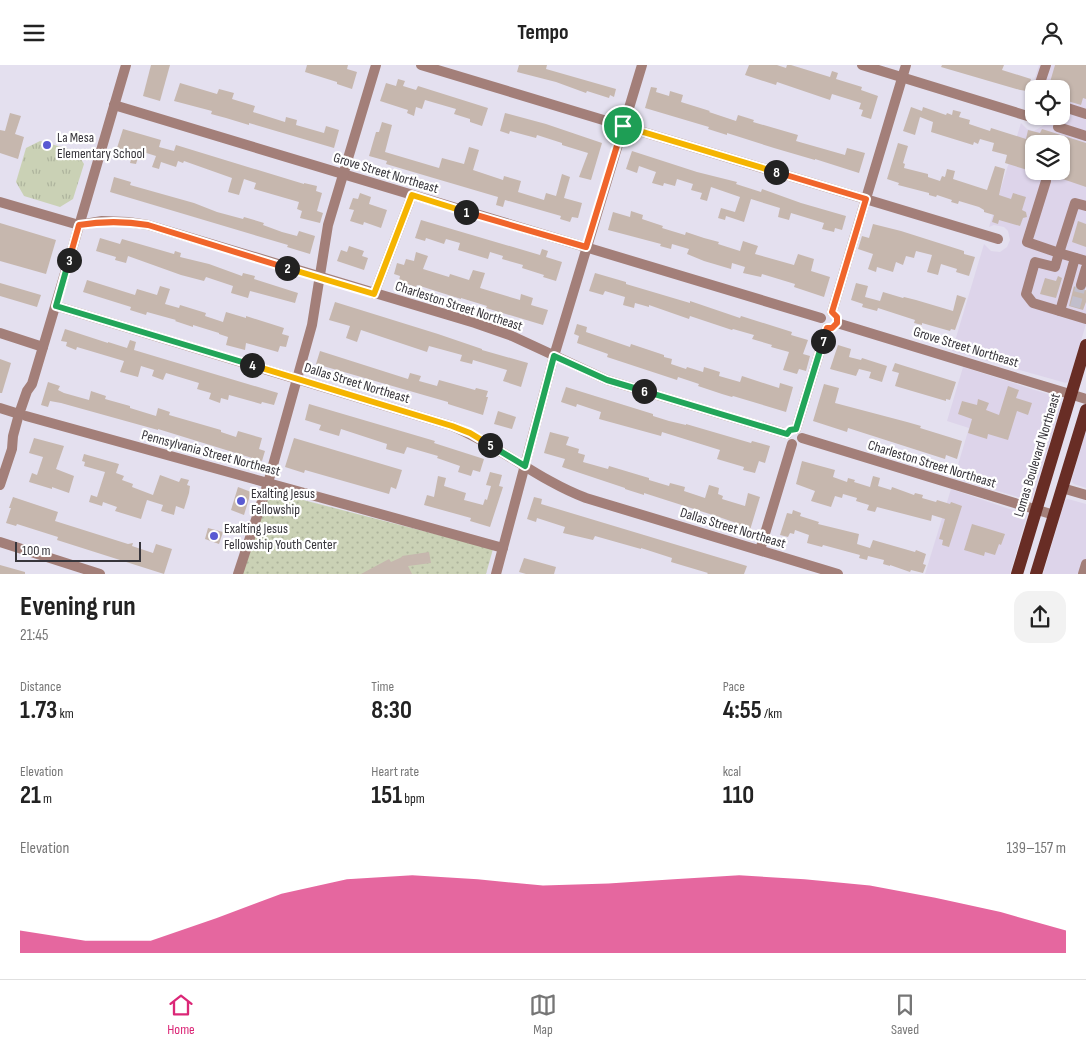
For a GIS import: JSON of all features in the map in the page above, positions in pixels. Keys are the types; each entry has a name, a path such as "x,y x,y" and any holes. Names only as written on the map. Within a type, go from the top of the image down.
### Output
{"main road":[{"name":"Lomas Boulevard Northeast","path":"1017,574 1072,394 1083,365 1086,345"},
{"path":"1036,574 1086,410"}],"street":[{"path":"0,485 12,449 12,436 23,415 27,391 32,384 56,306 126,65"},
{"path":"238,574 268,483 312,325 328,225 376,65"},
{"path":"421,65 998,239"},
{"path":"496,574 554,356 642,65"},
{"path":"862,65 1025,115"},
{"path":"832,312 906,65"},
{"path":"1041,80 1046,65"},
{"name":"Grove Street Northeast","path":"114,105 821,318"},
{"path":"1070,109 1086,114"},
{"path":"1058,127 1086,135"},
{"path":"1046,181 1027,242 1086,261"},
{"path":"374,294 412,195"},
{"name":"Charleston Street Northeast","path":"0,202 79,225 102,221 148,225 475,323 512,337 607,380 1054,515"},
{"path":"1081,313 1060,311 1032,303 1026,294 1035,261 1055,267 1075,203 1086,206"},
{"path":"1060,311 1075,258"},
{"path":"1081,285 1086,268"},
{"name":"Dallas Street Northeast","path":"56,306 452,426 470,433 565,490 838,574"},
{"path":"832,312 837,317 837,323 832,328 827,328 821,323 821,318 824,314 832,312"},
{"name":"Grove Street Northeast","path":"837,323 1086,399"},
{"path":"760,550 827,328"},
{"path":"0,333 43,347"},
{"name":"Pennsylvania Street Northeast","path":"0,408 503,548"},
{"path":"1062,488 1086,495"},
{"path":"0,542 100,574"},
{"path":"1083,574 1086,564"}],"shaded area":[{"path":"1039,65 1086,65 1086,324 1069,381 1066,383 952,351 984,244 991,251 1000,252 1007,247 1010,240 1008,231 1004,227 994,225 989,227 1021,123 1027,129 1034,131 1044,125 1070,125 1070,80 1034,80"},
{"path":"963,367 1060,398 1062,403 1032,499 1028,500 954,478 969,428 947,421"},
{"path":"1086,431 1086,488 1074,484 1072,478"},
{"path":"951,489 1027,515 1010,574 925,574"},
{"path":"1068,499 1086,504 1086,574 1043,574 1065,500"}],"green space":[{"path":"40,141 76,151 84,164 73,199 60,207 24,196 16,182 26,148"},
{"path":"280,494 493,549 486,574 242,574 266,498"}],"building":[{"path":"151,65 170,65 160,101 143,96"},
{"path":"307,65 348,65 347,69 357,72 352,89 305,72"},
{"path":"519,65 547,65 546,69 616,89 614,97 610,95 609,98 587,91 586,93 556,82 517,72"},
{"path":"749,65 777,65 786,68 787,65 791,65 830,77 832,71 838,73 836,79 862,87 861,90 878,96 871,119 861,116 863,110 859,109 861,103 832,94 830,100 777,82 776,85 745,75"},
{"path":"942,65 1004,65 1002,70 1031,79 1025,80 1025,91 941,67"},
{"path":"1055,65 1086,65 1086,99 1083,98 1081,105 1070,102 1070,80 1051,80"},
{"path":"398,79 405,81 403,86 416,90 418,86 488,108 482,126 470,122 470,119 454,114 456,109 425,100 422,109 416,107 414,116 407,113 408,110 380,101 386,83 396,86"},
{"path":"180,83 217,94 219,89 234,93 232,99 255,106 253,112 285,122 286,117 297,120 296,125 324,133 326,126 339,130 334,148 211,114 212,111 174,101"},
{"path":"651,87 657,88 656,92 669,96 670,91 683,95 681,102 736,121 738,115 754,120 753,122 798,135 796,141 845,155 847,148 865,153 859,173 727,133 727,135 708,129 709,127 645,108"},
{"path":"911,107 922,111 923,107 946,115 947,113 952,115 953,110 961,112 959,117 970,120 969,124 990,131 991,128 1025,139 1025,169 1005,163 1007,155 992,151 994,143 980,139 978,144 974,142 973,145 931,132 933,122 920,117 915,135 903,131"},
{"path":"10,113 21,116 15,134 24,137 18,159 0,153 0,130 5,131"},
{"path":"505,113 546,124 602,143 591,180 579,177 588,153 537,135 536,138 510,131 509,134 500,131"},
{"path":"382,122 392,125 385,152 439,168 442,158 464,164 469,147 479,150 473,170 503,180 504,176 521,181 518,192 544,200 546,193 556,196 562,174 570,177 564,198 582,203 578,218 572,217 570,222 560,219 561,216 505,200 503,207 496,205 498,197 386,164 387,161 369,156 376,132 379,132"},
{"path":"123,129 161,140 159,147 174,151 176,145 304,184 317,186 316,191 322,193 317,211 323,213 320,223 300,218 302,211 297,209 299,202 254,189 256,183 244,179 239,195 228,192 232,178 184,161 183,163 178,161 176,167 161,162 159,169 152,167 156,156 140,151 136,164 130,163 133,153 117,148"},
{"path":"1042,129 1061,135 1027,135 1028,130 1040,133"},
{"path":"1070,138 1086,143 1086,187 1066,180 1070,180"},
{"path":"898,143 908,146 903,163 905,164 904,168 928,174 928,177 940,181 942,176 945,177 947,169 955,171 953,179 987,190 995,166 1005,169 999,195 1011,199 1013,193 1026,197 1022,210 1026,212 1027,217 1023,218 1020,226 999,220 998,224 992,222 994,215 984,212 979,207 959,201 958,204 951,202 952,200 898,185 899,183 887,179"},
{"path":"632,151 697,172 737,182 736,184 761,192 762,189 846,216 842,230 835,228 834,232 822,229 824,223 791,213 789,220 778,217 780,208 751,199 744,222 726,216 725,220 718,218 721,208 735,212 740,197 711,187 707,201 700,199 702,193 691,190 693,184 677,179 675,186 664,183 663,186 652,183 656,172 639,166 637,173 626,169"},
{"path":"114,177 131,182 130,185 194,203 217,212 264,223 263,225 282,232 297,236 299,231 315,236 310,254 287,247 288,245 110,192"},
{"path":"360,193 371,197 369,204 387,210 381,228 364,222 363,225 350,221 354,210 349,209 353,198 358,199"},
{"path":"631,211 643,215 642,219 663,226 662,228 685,235 686,232 719,242 718,244 740,251 743,241 758,246 755,254 794,265 798,254 814,259 811,271 830,277 824,297 794,287 795,284 762,274 761,277 743,273 745,267 732,263 731,269 704,261 687,254 689,249 672,244 671,249 660,246 661,244 608,230 613,212 630,217"},
{"path":"421,220 540,255 542,249 548,251 546,257 562,262 556,281 522,268 523,265 502,259 503,256 490,252 488,259 458,250 460,243 446,239 444,244 426,238 425,241 415,238"},
{"path":"1078,221 1086,224 1086,247 1072,242"},
{"path":"0,223 56,240 46,274 0,261"},
{"path":"873,224 964,251 964,254 975,257 969,276 956,272 957,269 941,264 938,275 927,272 932,255 916,251 914,258 906,256 903,265 896,262 893,272 877,267 876,272 868,269 873,254 858,249 862,236 869,238"},
{"path":"100,238 120,244 122,239 174,254 175,251 181,253 180,257 209,264 242,276 243,273 255,276 254,279 298,293 295,303 250,291 248,298 231,293 233,286 206,277 204,281 181,275 128,256 126,263 115,260 116,257 96,251"},
{"path":"349,246 364,251 362,256 368,258 364,270 337,261 341,250 347,252"},
{"path":"416,252 428,256 423,269 449,277 450,274 469,280 473,270 485,273 480,288 520,300 521,294 533,298 531,305 548,310 543,325 486,308 487,306 461,298 399,281 400,276 394,274 397,263 404,265 406,259 414,261"},
{"path":"595,273 626,282 626,284 792,332 791,335 808,340 803,354 810,356 806,371 799,369 797,374 783,370 789,352 752,339 754,335 690,316 689,319 649,305 649,307 635,303 634,308 623,305 625,297 605,291 603,295 589,291"},
{"path":"1058,276 1062,278 1056,298 1040,294 1045,278 1056,281"},
{"path":"87,280 135,295 137,289 157,295 160,286 170,289 165,304 179,308 180,305 206,313 205,316 223,322 226,312 284,328 282,334 289,336 286,347 280,346 278,352 246,343 245,350 226,345 228,337 219,333 193,325 193,327 147,312 146,315 130,310 131,307 83,292"},
{"path":"0,283 41,295 37,307 0,296"},
{"path":"856,283 868,286 865,297 880,301 883,292 953,311 957,295 966,298 955,330 951,329 950,331 922,323 922,325 914,323 915,320 878,308 877,311 862,307 863,304 851,300"},
{"path":"1074,286 1079,291 1086,290 1086,302 1083,310 1069,306"},
{"path":"335,302 528,363 521,387 503,381 507,370 473,360 472,364 460,361 462,355 429,346 427,352 361,330 357,342 346,338 350,326 329,320"},
{"path":"577,324 587,327 586,332 630,347 631,344 664,355 664,357 672,359 671,364 686,369 687,367 703,372 704,367 720,372 719,376 740,382 742,376 779,388 780,383 793,387 786,412 722,394 678,377 677,380 607,357 608,354 577,343 579,336 574,334"},
{"path":"65,329 127,348 130,340 136,342 134,350 278,393 274,405 262,402 261,404 229,395 228,400 221,398 220,403 209,399 211,393 197,389 199,383 166,373 163,380 152,376 154,370 141,366 138,377 120,372 124,361 77,347 76,350 66,346 67,342 61,341"},
{"path":"838,345 851,349 849,357 861,360 862,358 887,366 882,382 869,378 871,372 859,369 856,376 830,369"},
{"path":"320,351 408,379 410,373 421,376 419,381 437,386 439,380 475,390 476,388 488,391 483,415 448,404 448,402 316,364"},
{"path":"0,359 11,363 2,393 0,393"},
{"path":"895,363 956,382 950,400 946,399 946,401 895,386 899,373 892,371"},
{"path":"48,382 60,386 58,390 64,393 89,400 91,391 106,396 105,399 156,416 158,408 170,412 169,415 221,430 221,432 236,437 238,431 262,438 259,449 265,451 262,461 158,429 61,403 50,401 48,407 41,405"},
{"path":"824,384 839,388 835,403 921,426 920,428 962,441 957,459 946,455 945,459 848,428 847,432 813,421"},
{"path":"1008,386 1019,390 1016,398 1032,403 1028,415 1017,411 1008,440 988,434 987,439 968,433 972,419 958,414 962,401 977,405 978,399 989,403 986,410 999,415"},
{"path":"566,387 653,414 653,416 669,421 686,424 751,443 752,441 770,446 765,463 759,461 755,473 743,470 744,467 717,459 720,450 662,432 661,436 599,419 601,412 577,404 576,407 561,402"},
{"path":"309,404 435,441 434,443 484,459 480,472 473,470 471,476 458,472 460,466 437,458 438,456 407,447 404,454 386,449 387,444 341,429 339,436 319,430 321,425 305,420"},
{"path":"498,411 516,417 512,429 494,424"},
{"path":"550,432 569,437 566,445 579,449 578,453 585,455 583,462 608,469 609,466 669,486 670,483 685,487 684,491 705,498 709,485 719,488 718,494 723,496 722,499 745,506 748,493 760,497 750,530 719,517 644,493 644,495 625,489 562,467 565,459 544,453"},
{"path":"34,438 64,446 56,469 74,476 69,493 29,482 32,473 37,475 43,457 29,453"},
{"path":"294,438 402,470 396,489 391,487 389,494 305,470 304,473 285,467"},
{"path":"84,454 119,464 116,473 124,476 122,480 133,484 132,487 153,495 160,475 179,482 181,478 189,480 187,485 190,486 189,493 184,509 176,506 174,515 161,511 163,505 147,500 141,519 115,511 117,507 103,502 102,506 89,502 91,495 97,497 105,472 84,466 85,462 82,461"},
{"path":"802,461 835,470 833,477 847,482 848,478 870,487 873,476 880,478 878,486 891,490 892,487 914,495 915,493 923,495 922,498 936,502 937,500 950,504 951,502 962,506 949,547 942,545 943,540 939,539 945,519 932,515 931,521 877,507 875,512 867,510 869,505 856,501 857,498 843,494 842,498 835,496 831,507 811,501 815,491 796,484"},
{"path":"490,472 502,475 499,486 503,487 490,527 470,521 471,518 424,505 427,495 434,497 438,476 446,478 444,486 466,493 464,500 483,505 485,499 487,500 491,486 486,485"},
{"name":"Exalting Jesus Fellowship","path":"238,487 251,492 244,515 231,510"},
{"path":"13,497 58,512 55,521 128,544 133,543 132,546 153,553 156,544 172,549 164,574 57,540 58,537 17,524 16,526 6,523"},
{"path":"534,497 542,499 541,504 747,566 744,574 707,574 671,562 672,558 641,548 595,536 593,540 563,533 565,527 537,518 536,522 527,519"},
{"path":"793,510 801,513 800,516 819,522 818,524 859,534 857,544 870,548 873,540 926,554 923,564 926,565 923,573 911,570 910,572 883,564 884,560 868,556 867,560 859,558 860,555 823,545 822,547 807,543 809,535 795,530 794,534 790,533 788,537 780,535 787,513 792,514"},
{"path":"972,524 1005,534 995,555 985,552 984,556 964,550"},
{"name":"Exalting Jesus Fellowship Youth Center","path":"208,528 223,532 219,544 205,539"},
{"path":"429,552 431,563 408,566 412,574 361,574 389,559 391,562 402,556"},
{"path":"524,558 556,567 554,574 526,574 519,572"},
{"path":"0,565 25,572 25,574 0,574"}],"tunnel":[{"path":"1075,307 1081,285"}],"place":[{"name":"La Mesa Elementary School","path":"47,145"},
{"name":"Exalting Jesus Fellowship","path":"241,501"},
{"name":"Exalting Jesus Fellowship Youth Center","path":"214,536"}],"route":[{"path":"623,126 866,199 832,312 837,317 837,323 832,328 827,328 796,429 790,430 787,434 607,380 554,356 525,466 470,433 452,426 56,306 79,225 102,221 148,225 374,294 412,195 586,247 623,126"}]}
